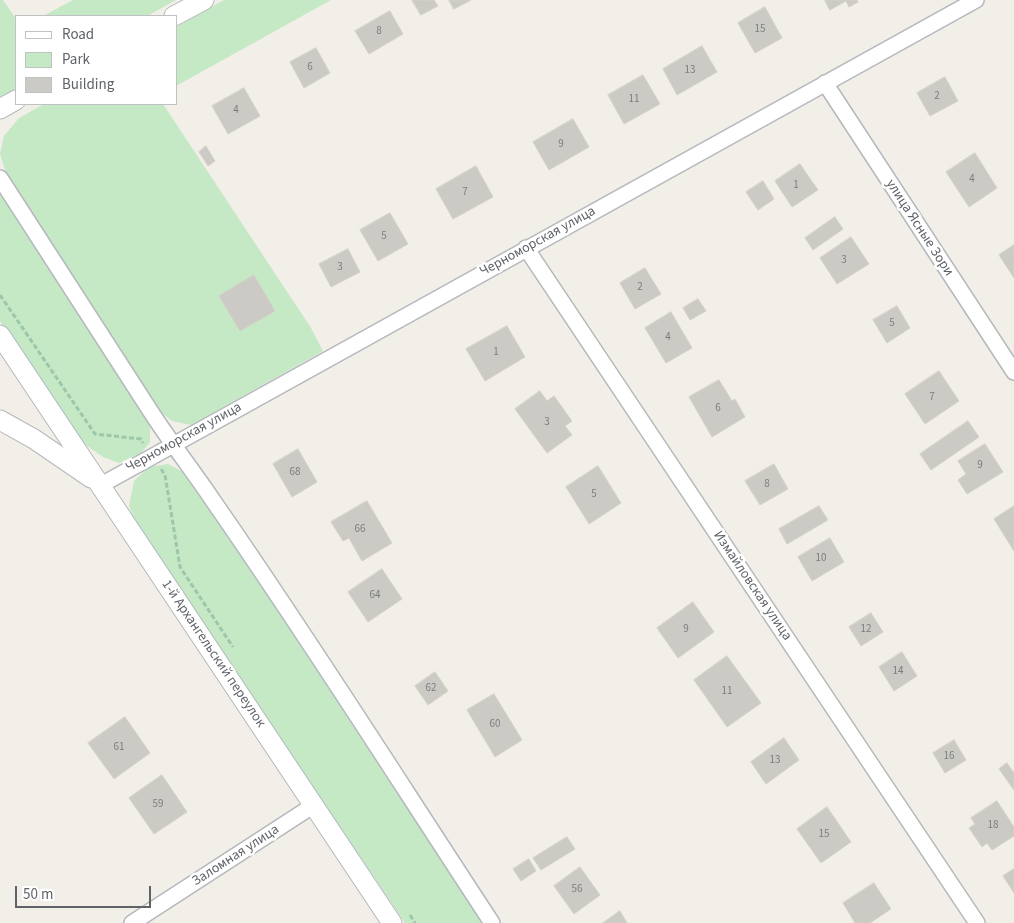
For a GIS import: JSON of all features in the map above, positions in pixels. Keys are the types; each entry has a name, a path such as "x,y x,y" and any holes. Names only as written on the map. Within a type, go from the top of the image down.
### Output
{"street":[{"path":"176,15 204,0"},
{"name":"Черноморская улица","path":"101,484 976,0"},
{"name":"улица Ясные Зори","path":"825,83 1014,372"},
{"path":"0,109 15,101"},
{"path":"0,178 173,445 214,502 492,923"},
{"name":"Измайловская улица","path":"526,248 977,923"},
{"path":"0,335 101,484"},
{"name":"1-й Архангельский переулок","path":"0,420 34,439 101,484 392,923"},
{"name":"Заломная улица","path":"132,923 314,805"}],"path":[{"path":"0,295 95,434 140,439 146,446"},
{"path":"160,468 166,475 180,567 234,650"},
{"path":"410,915 415,923"}],"green space":[{"path":"0,0 3,0 15,18 15,91 0,99"},
{"path":"73,0 176,0 149,15 45,15"},
{"path":"224,0 331,0 178,85 178,26"},
{"path":"42,105 164,105 311,328 323,351 191,425 172,421 162,413 5,170 0,154 4,136 19,118"},
{"path":"0,191 150,425 150,442 141,453 119,463 103,457 80,441 0,321"},
{"path":"168,464 189,475 485,923 405,923 137,527 129,506 134,481 149,467"}],"building":[{"path":"412,0 434,0 438,6 421,15"},
{"path":"449,0 471,0 454,9"},
{"path":"825,0 857,0 858,2 849,7 846,1 830,10"},
{"path":"765,7 782,38 755,53 738,23"},
{"path":"390,11 403,34 369,54 355,31"},
{"path":"702,46 717,72 677,95 663,69"},
{"path":"316,48 330,73 304,88 290,62"},
{"path":"643,75 660,104 624,124 608,95"},
{"path":"945,77 958,101 930,116 917,93"},
{"path":"244,88 260,116 228,134 212,106"},
{"path":"573,119 589,147 549,170 533,142"},
{"path":"206,146 215,161 208,166 199,152"},
{"path":"975,153 997,188 969,207 946,172"},
{"path":"800,164 818,190 792,207 775,181"},
{"path":"476,166 493,197 453,219 436,189"},
{"path":"763,181 774,199 758,210 746,192"},
{"path":"390,213 408,244 378,261 360,230"},
{"path":"835,217 843,229 813,250 805,238"},
{"path":"851,237 869,264 837,284 820,258"},
{"path":"1014,245 1014,278 999,255"},
{"path":"348,249 360,272 331,287 319,264"},
{"path":"645,268 661,294 635,309 620,283"},
{"path":"254,275 275,311 240,331 219,296"},
{"path":"698,299 706,311 690,320 683,308"},
{"path":"897,306 910,328 887,343 873,320"},
{"path":"671,312 692,348 666,363 645,328"},
{"path":"507,326 525,357 485,381 466,349"},
{"path":"939,371 959,401 925,424 905,394"},
{"path":"719,380 732,401 735,399 745,417 712,437 689,397"},
{"path":"540,391 547,401 554,396 572,421 565,426 572,435 547,453 515,409"},
{"path":"968,421 979,437 931,470 920,454"},
{"path":"985,444 1003,472 967,494 958,480 966,474 958,461"},
{"path":"298,449 317,482 292,497 273,464"},
{"path":"774,464 788,489 760,505 745,481"},
{"path":"598,466 621,503 589,524 566,487"},
{"path":"367,501 392,543 362,561 349,538 343,541 331,522"},
{"path":"819,506 828,520 787,544 779,529"},
{"path":"1014,506 1014,551 994,519"},
{"path":"830,538 844,562 812,581 798,557"},
{"path":"382,569 402,599 368,622 348,592"},
{"path":"693,602 714,632 678,658 657,628"},
{"path":"871,613 883,632 861,646 849,627"},
{"path":"902,652 917,676 894,691 879,667"},
{"path":"727,656 761,703 727,727 694,680"},
{"path":"435,672 448,691 428,705 415,686"},
{"path":"494,694 522,740 495,757 467,710"},
{"path":"125,717 150,753 114,779 88,743"},
{"path":"784,738 799,760 766,784 751,762"},
{"path":"954,740 966,760 945,773 933,753"},
{"path":"1007,763 1014,773 1014,790 999,769"},
{"path":"162,775 187,812 154,834 129,798"},
{"path":"997,801 1014,827 1014,836 992,850 987,843 982,847 969,828 975,824 971,818"},
{"path":"827,807 851,842 821,863 797,829"},
{"path":"567,837 575,849 541,870 533,858"},
{"path":"529,859 536,871 521,881 513,869"},
{"path":"580,867 600,895 574,914 554,886"},
{"path":"1014,869 1014,893 1003,876"},
{"path":"874,883 891,909 870,923 855,923 843,903"},
{"path":"620,911 627,923 603,923"}]}
